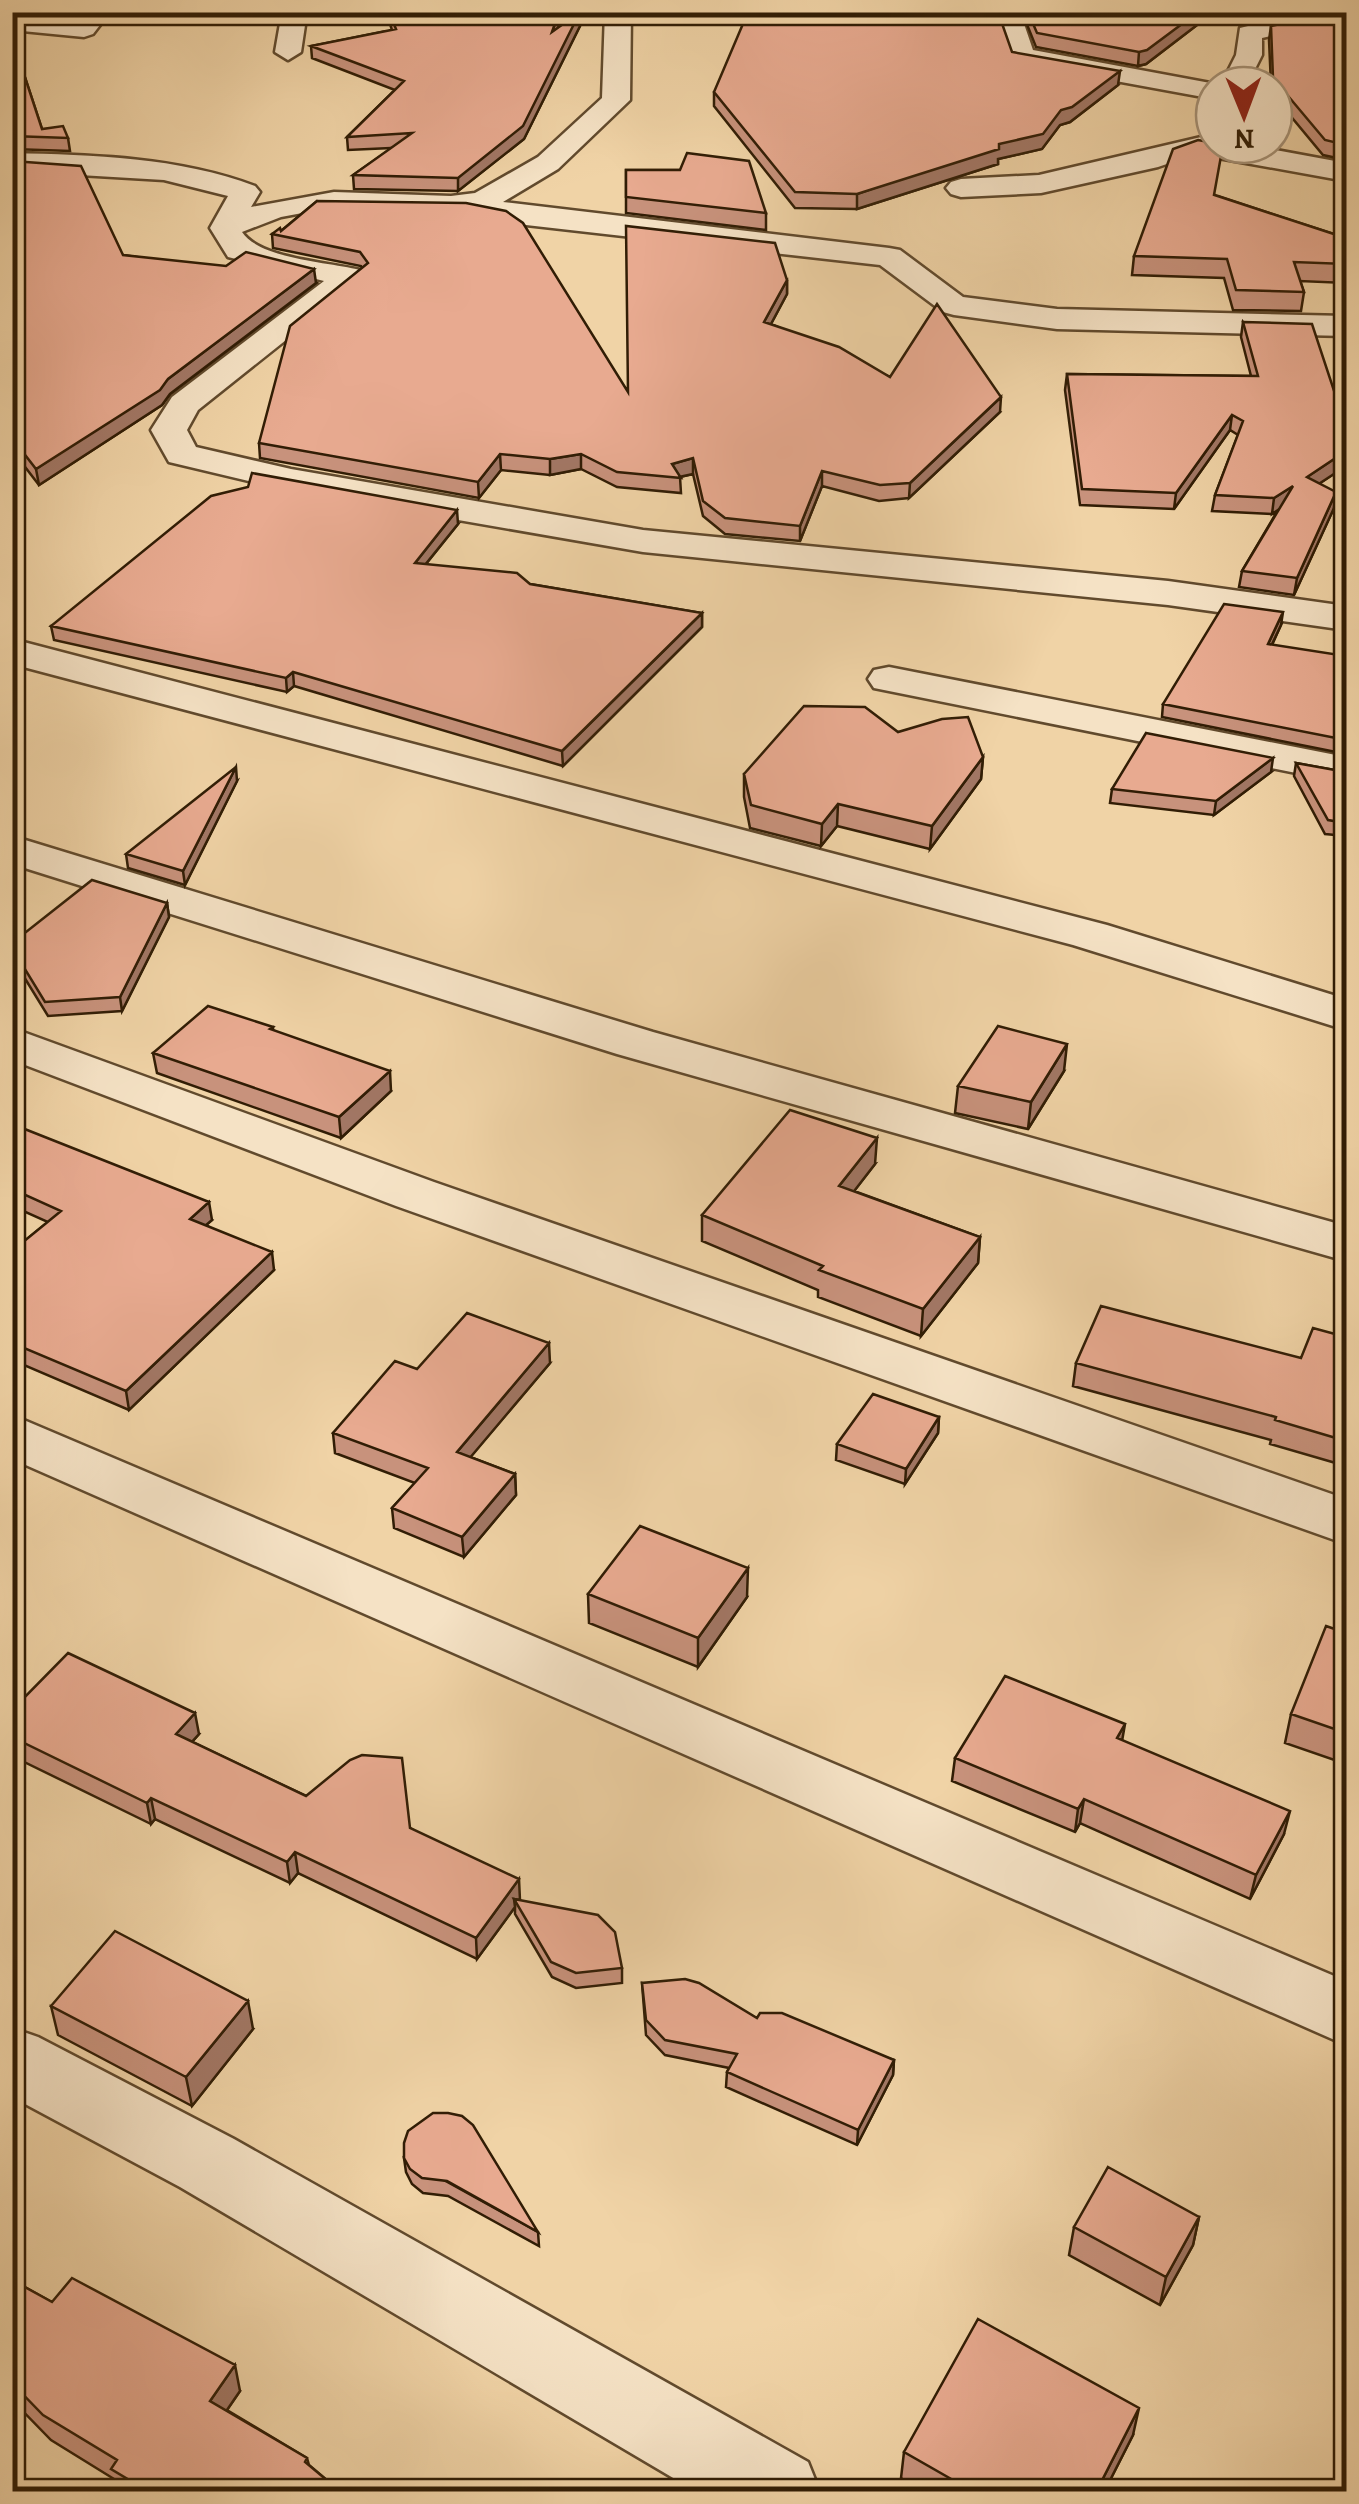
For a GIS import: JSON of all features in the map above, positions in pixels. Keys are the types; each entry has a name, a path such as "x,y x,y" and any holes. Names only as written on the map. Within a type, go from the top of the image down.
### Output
{"street":[{"path":"12,22 84,30 98,12"},
{"path":"288,52 294,12"},
{"path":"468,204 508,187 581,138 616,100 618,12"},
{"path":"999,12 1012,20 1021,56 1194,87"},
{"path":"1244,65 1249,56 1249,33 1288,24 1346,24"},
{"path":"961,188 1041,184 1086,171 1148,161 1194,145"},
{"path":"1294,161 1346,172"},
{"path":"12,162 61,162 167,174 234,187 245,192 226,228"},
{"path":"226,228 269,208 340,199 468,204 526,216 890,258 954,305 1040,317 1160,324 1346,326"},
{"path":"226,228 240,250 263,260 350,278 184,404 169,430 182,454 290,480 643,540 1168,593 1346,618"},
{"path":"12,651 1090,936 1346,1014"},
{"path":"889,679 1346,770"},
{"path":"12,849 636,1042 1346,1244"},
{"path":"12,1043 434,1200 1346,1522"},
{"path":"12,1436 1346,2014"},
{"path":"12,2060 208,2163 778,2492"}],"building":[{"path":"389,12 559,12 552,32 580,12 523,126 458,178 353,175 412,133 347,137 404,81 311,46 396,29"},
{"path":"748,12 998,12 1012,52 1120,71 1072,107 1061,110 1043,134 999,144 999,149 857,194 795,192 714,92"},
{"path":"1028,12 1198,12 1139,52 1037,33"},
{"path":"1346,21 1346,145 1325,140 1294,103 1294,65 1272,65 1271,26"},
{"path":"12,36 21,42 13,41 42,129 63,126 68,138 12,136"},
{"path":"1194,141 1194,165 1219,165 1214,195 1346,238 1346,264 1294,262 1304,292 1236,290 1227,259 1134,256 1173,149"},
{"path":"687,153 749,161 766,213 626,197 626,170 680,170"},
{"path":"12,161 81,166 123,255 226,266 246,252 314,269 168,379 160,390 36,469 12,438"},
{"path":"317,201 466,203 506,211 523,223 628,392 626,226 775,243 787,280 764,322 839,347 890,377 937,304 1001,397 910,483 880,485 822,471 800,526 725,518 703,501 693,458 672,464 681,478 617,472 581,454 550,459 500,454 478,482 259,443 290,326 368,263 360,252 272,234"},
{"path":"1243,322 1312,324 1346,427 1346,451 1307,477 1336,492 1297,578 1242,571 1293,486 1274,498 1215,495 1243,421 1232,415 1176,493 1082,489 1067,374 1258,376"},
{"path":"252,473 457,510 415,563 517,573 530,584 702,613 562,751 293,672 286,678 51,626 211,496 248,487"},
{"path":"1224,604 1283,612 1268,644 1346,656 1346,740 1163,704"},
{"path":"804,706 865,707 898,732 942,719 968,717 983,757 932,826 838,804 822,824 751,805 744,774"},
{"path":"1146,733 1273,758 1216,801 1112,789"},
{"path":"1296,763 1346,772 1346,823 1328,820"},
{"path":"236,767 183,871 126,854"},
{"path":"92,880 167,903 120,997 45,1002 12,943"},
{"path":"208,1006 390,1071 339,1117 153,1053"},
{"path":"998,1026 1067,1044 1031,1102 958,1086"},
{"path":"790,1110 877,1138 839,1186 980,1237 923,1309 819,1270 823,1266 702,1215"},
{"path":"12,1124 209,1202 190,1219 272,1252 126,1391 12,1343 12,1251 61,1211 12,1189"},
{"path":"1101,1306 1301,1358 1313,1328 1346,1337 1346,1441 1275,1420 1276,1417 1076,1363"},
{"path":"467,1313 549,1343 457,1452 515,1474 462,1537 392,1508 428,1468 333,1433 395,1361 417,1369"},
{"path":"873,1394 939,1417 906,1469 837,1444"},
{"path":"640,1526 748,1568 698,1638 588,1594"},
{"path":"1326,1626 1346,1633 1346,1733 1291,1714"},
{"path":"68,1653 195,1713 176,1734 306,1796 350,1760 362,1755 402,1758 410,1828 519,1879 476,1938 295,1852 287,1862 151,1798 147,1803 12,1737 12,1710"},
{"path":"1005,1676 1125,1724 1117,1738 1290,1811 1256,1875 1084,1799 1078,1809 955,1758"},
{"path":"514,1899 598,1915 615,1932 622,1968 576,1973 551,1962"},
{"path":"115,1931 248,2001 186,2077 51,2006"},
{"path":"685,1979 699,1983 757,2018 760,2013 782,2013 894,2060 858,2130 727,2072 737,2054 665,2040 646,2020 642,1983"},
{"path":"433,2113 462,2116 473,2125 538,2232 447,2181 422,2178 410,2169 404,2158 408,2131"},
{"path":"1108,2167 1199,2217 1166,2277 1074,2227"},
{"path":"72,2278 235,2365 210,2401 307,2458 305,2462 341,2492 145,2492 111,2469 117,2460 43,2415 12,2383 12,2280 52,2302"},
{"path":"978,2319 1139,2408 1096,2492 974,2492 904,2452"}]}
